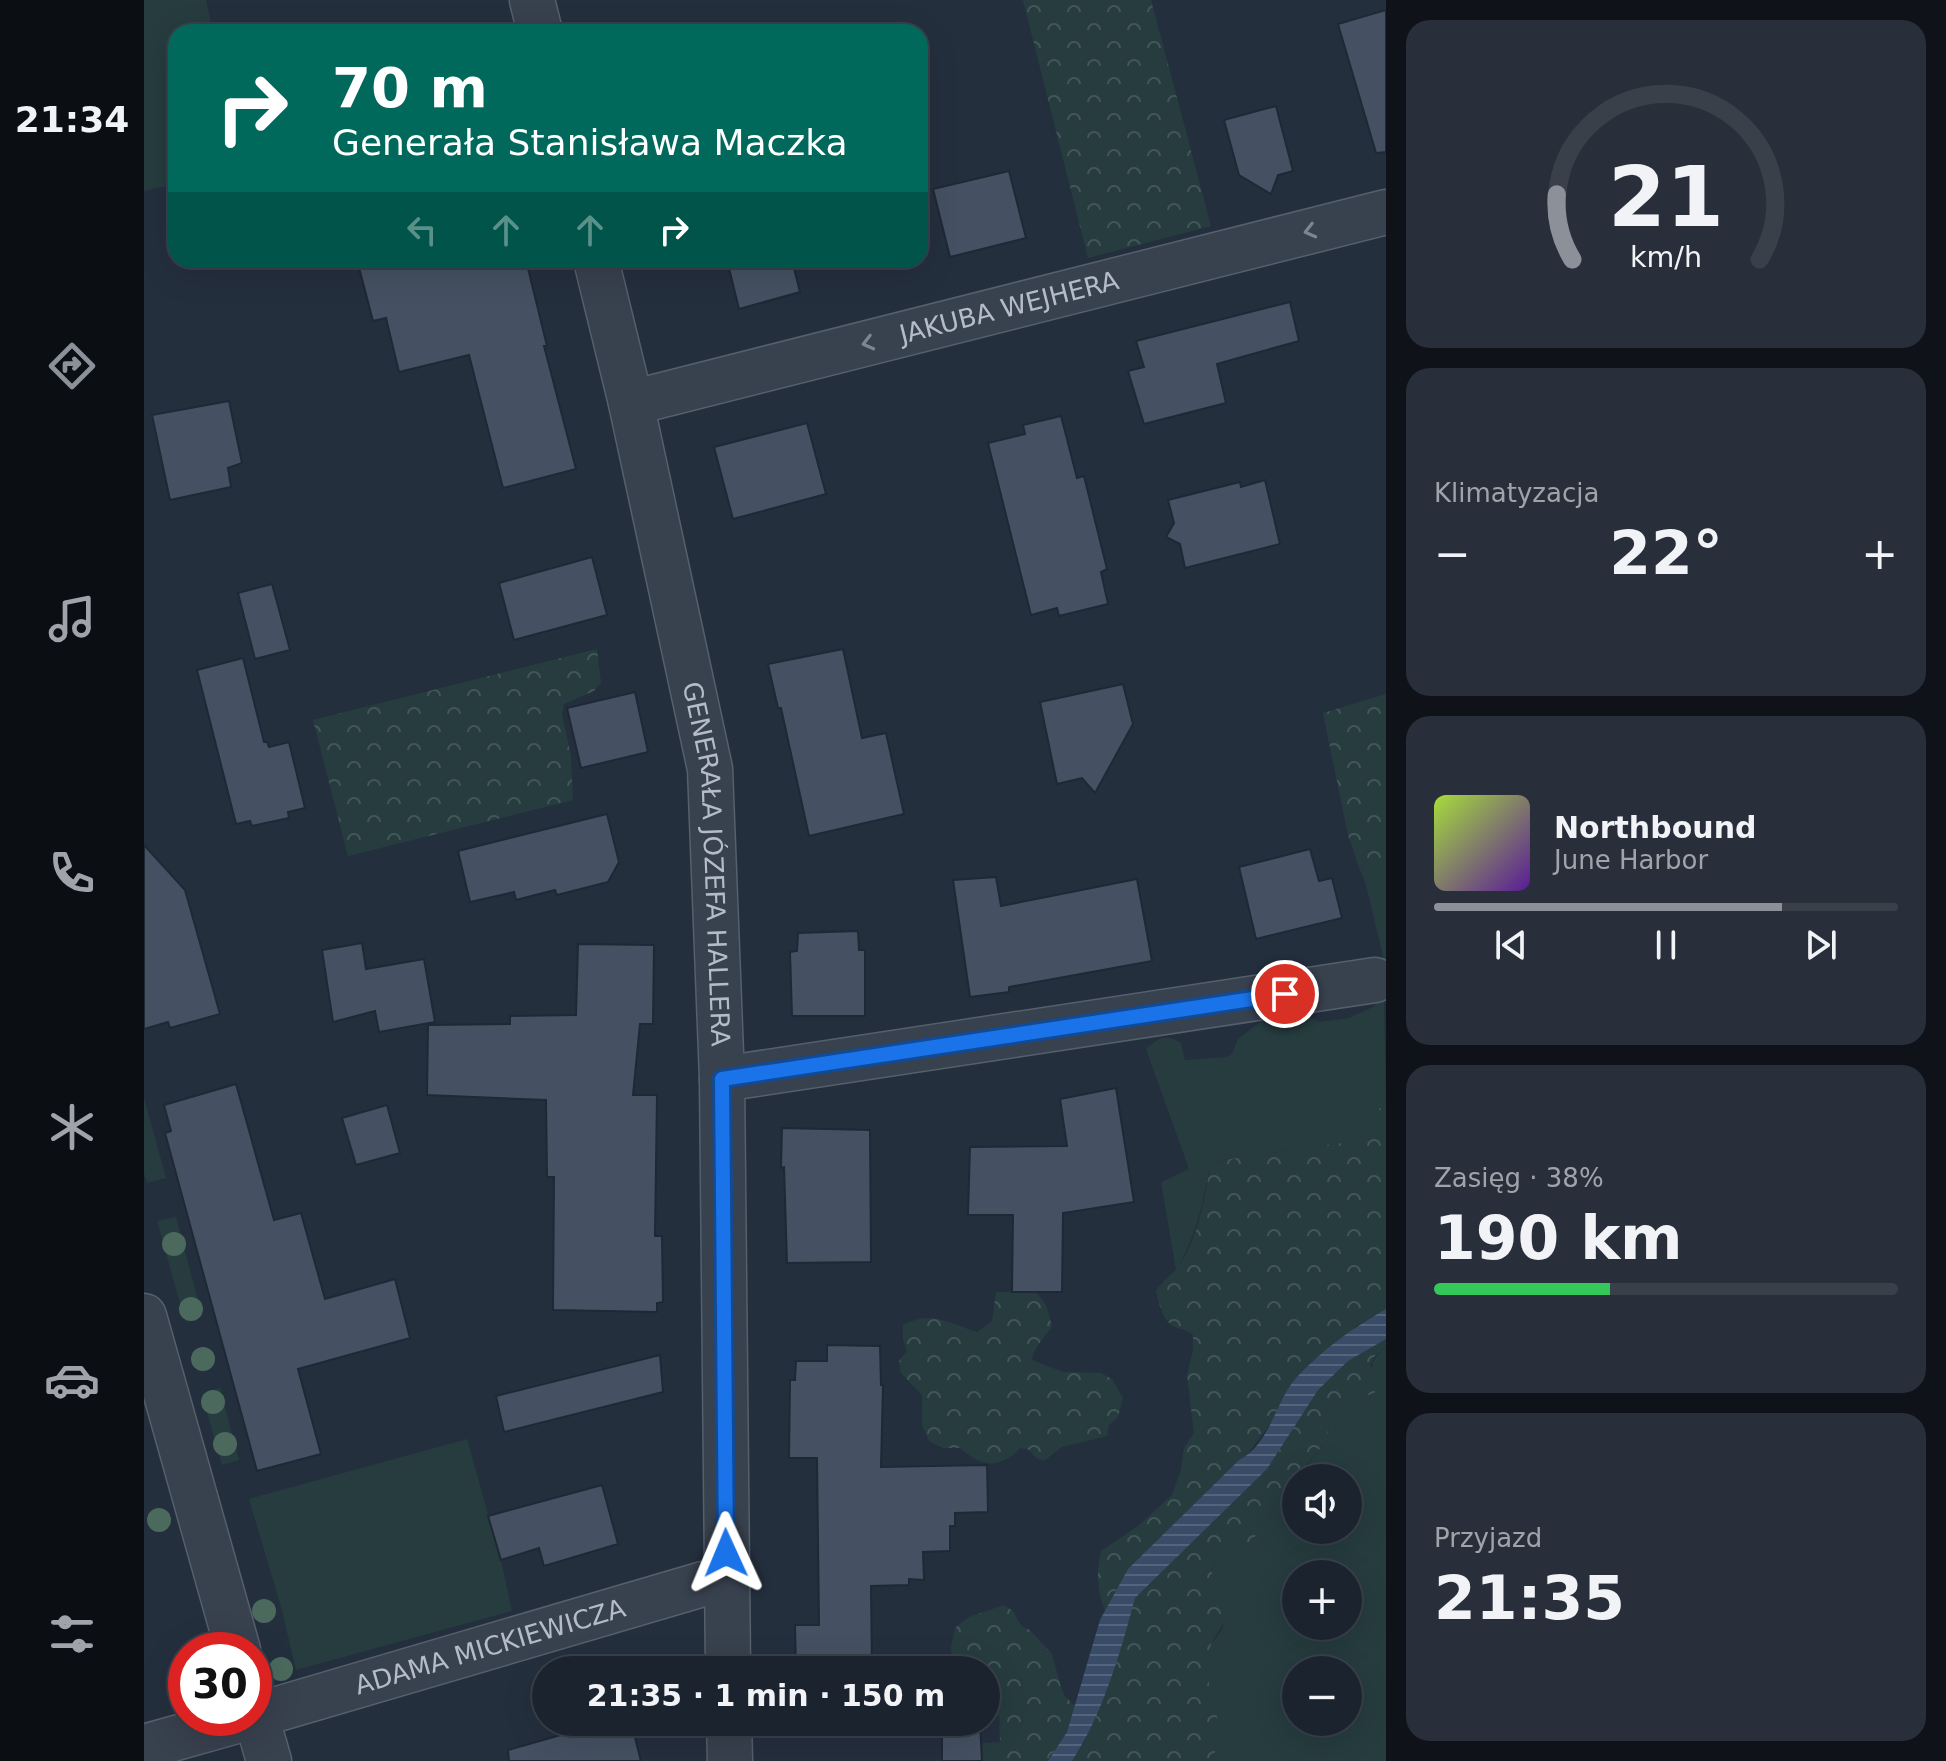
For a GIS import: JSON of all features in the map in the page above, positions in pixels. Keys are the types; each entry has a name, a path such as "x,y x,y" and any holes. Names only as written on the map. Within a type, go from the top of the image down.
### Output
{"street":[{"path":"532,0 538,24"},
{"name":"JAKUBA WEJHERA","path":"631,403 1386,212"},
{"name":"GENERAŁA JÓZEFA HALLERA","path":"598,268 631,403 710,769 722,1079 728,1656"},
{"path":"722,1079 1375,980"},
{"path":"144,1316 233,1632"},
{"name":"ADAMA MICKIEWICZA","path":"272,1709 703,1584 726,1584"},
{"name":"ADAMA MICKIEWICZA","path":"144,1747 181,1736"},
{"path":"260,1736 269,1761"},
{"path":"729,1736 730,1761"}],"green space":[{"path":"144,0 206,0 211,24 168,24 168,186 144,191"},
{"path":"1023,0 1151,0 1211,226 1088,258"},
{"path":"597,649 601,683 594,691 564,704 562,715 571,756 573,800 348,856 313,720"},
{"path":"1386,694 1386,856 1359,867 1348,835 1323,713"},
{"path":"1386,854 1386,969 1359,867"},
{"path":"1384,995 1386,1103 1367,1119 1360,1130 1363,1140 1210,1162 1199,1218 1176,1270 1161,1182 1189,1169 1146,1049 1159,1039 1171,1038 1181,1043 1185,1060 1227,1057 1232,1054 1238,1039 1263,1020 1301,1013 1320,1022 1349,1018 1373,1007"},
{"path":"144,1098 166,1178 147,1183 144,1173"},
{"path":"1386,1103 1386,1309 1356,1326 1274,1419 1245,1457 1128,1569 1105,1611 1098,1581 1101,1551 1138,1526 1172,1495 1181,1470 1184,1448 1194,1433 1187,1375 1193,1335 1167,1321 1156,1291 1178,1267 1191,1244 1204,1202 1210,1162 1362,1140 1360,1130 1367,1119"},
{"path":"176,1217 202,1316 185,1321 157,1221"},
{"path":"996,1292 1036,1292 1046,1305 1052,1326 1037,1346 1032,1360 1063,1372 1101,1373 1112,1379 1123,1398 1118,1417 1109,1425 1107,1436 1062,1447 1045,1460 1037,1459 1029,1450 1020,1448 998,1463 983,1462 960,1448 943,1448 929,1441 922,1425 922,1395 901,1373 899,1361 907,1351 903,1325 932,1318 977,1332 992,1321"},
{"path":"1386,1339 1386,1346 1370,1365 1381,1380 1374,1393 1339,1407 1329,1422 1327,1440 1307,1464 1282,1464 1282,1495 1265,1524 1252,1540 1236,1551 1219,1557 1211,1571 1224,1589 1231,1610 1208,1655 1208,1681 1218,1728 1212,1761 1072,1761 1084,1743 1096,1714 1135,1598 1267,1469 1318,1390 1348,1361"},
{"path":"1386,1346 1386,1761 1212,1761 1217,1731 1206,1670 1207,1656 1225,1621 1225,1608 1223,1590 1211,1572 1219,1557 1236,1551 1265,1524 1282,1496 1282,1544 1362,1544 1362,1464 1308,1464 1327,1440 1329,1422 1339,1407 1374,1393 1372,1367"},
{"path":"220,1388 239,1460 222,1465 202,1394"},
{"path":"467,1439 512,1611 296,1670 249,1499"},
{"path":"1004,1605 1013,1611 1021,1626 1030,1630 1052,1654 1061,1687 1075,1706 1067,1732 1048,1761 982,1761 981,1743 1000,1742 1000,1656 951,1656 955,1628 969,1617"}],"water":[{"path":"1386,1309 1386,1339 1348,1361 1318,1390 1267,1469 1135,1598 1110,1682 1083,1743 1072,1761 1048,1761 1067,1732 1100,1620 1128,1569 1258,1444 1296,1378 1339,1340"}],"building":[{"path":"1386,10 1386,152 1376,153 1338,24"},
{"path":"1276,106 1293,171 1278,175 1271,194 1239,175 1224,120"},
{"path":"1009,171 1026,238 950,257 933,189"},
{"path":"359,268 528,268 547,346 544,346 576,469 503,488 469,355 399,372 386,318 373,321"},
{"path":"729,268 794,268 800,292 739,309"},
{"path":"1290,302 1299,341 1217,364 1226,403 1144,424 1128,371 1144,367 1136,341"},
{"path":"229,401 242,463 228,468 231,487 170,500 152,415"},
{"path":"1061,416 1077,478 1084,476 1107,569 1101,572 1108,604 1059,616 1057,608 1031,615 988,443 1025,434 1023,425"},
{"path":"807,423 826,494 733,519 714,447"},
{"path":"1265,480 1280,544 1185,568 1180,544 1166,537 1174,523 1168,500 1240,482 1241,487"},
{"path":"592,557 607,615 514,640 499,583"},
{"path":"272,584 290,650 255,659 238,593"},
{"path":"843,649 862,738 886,733 904,814 809,836 781,708 778,708 768,664"},
{"path":"243,658 264,742 269,747 289,742 305,808 288,812 289,818 252,826 250,821 236,824 197,670"},
{"path":"1123,684 1133,724 1095,793 1082,778 1057,784 1040,702"},
{"path":"635,692 648,752 581,768 567,708"},
{"path":"607,814 619,862 608,882 557,895 555,890 516,900 514,892 470,902 458,851"},
{"path":"144,845 185,890 220,1014 170,1028 168,1022 144,1029"},
{"path":"1310,849 1319,881 1332,878 1342,918 1256,939 1239,867"},
{"path":"996,877 1001,906 1137,879 1152,961 1009,987 1009,992 970,997 953,880"},
{"path":"858,931 859,950 865,950 865,1016 792,1016 790,952 797,951 798,933"},
{"path":"362,943 366,969 424,959 435,1022 379,1032 375,1011 333,1022 322,950"},
{"path":"578,944 654,945 653,1024 640,1024 633,1095 657,1095 655,1236 662,1236 663,1302 657,1303 657,1312 553,1310 554,1177 547,1177 546,1100 427,1095 428,1025 510,1024 510,1016 576,1015"},
{"path":"236,1084 274,1220 301,1213 325,1299 395,1279 410,1338 298,1369 321,1454 257,1471 165,1133 171,1131 164,1105"},
{"path":"1116,1088 1134,1202 1063,1213 1062,1292 1012,1292 1013,1215 968,1215 970,1147 1067,1146 1060,1099"},
{"path":"387,1105 400,1153 356,1165 342,1118"},
{"path":"782,1128 870,1130 871,1262 787,1263 784,1167 781,1168"},
{"path":"827,1345 880,1346 883,1385 881,1467 987,1465 988,1512 955,1513 955,1526 950,1526 950,1551 923,1552 924,1580 909,1579 909,1585 871,1586 872,1656 796,1656 795,1625 819,1625 817,1458 789,1458 790,1380 795,1380 796,1361 827,1361"},
{"path":"660,1355 663,1392 504,1432 496,1396"},
{"path":"602,1485 618,1544 544,1566 539,1548 501,1560 488,1516"},
{"path":"557,1736 635,1736 641,1761 509,1761 508,1750"},
{"path":"942,1736 981,1736 982,1761 942,1761"}],"route":[{"path":"726,1553 722,1079 1285,994"}]}
